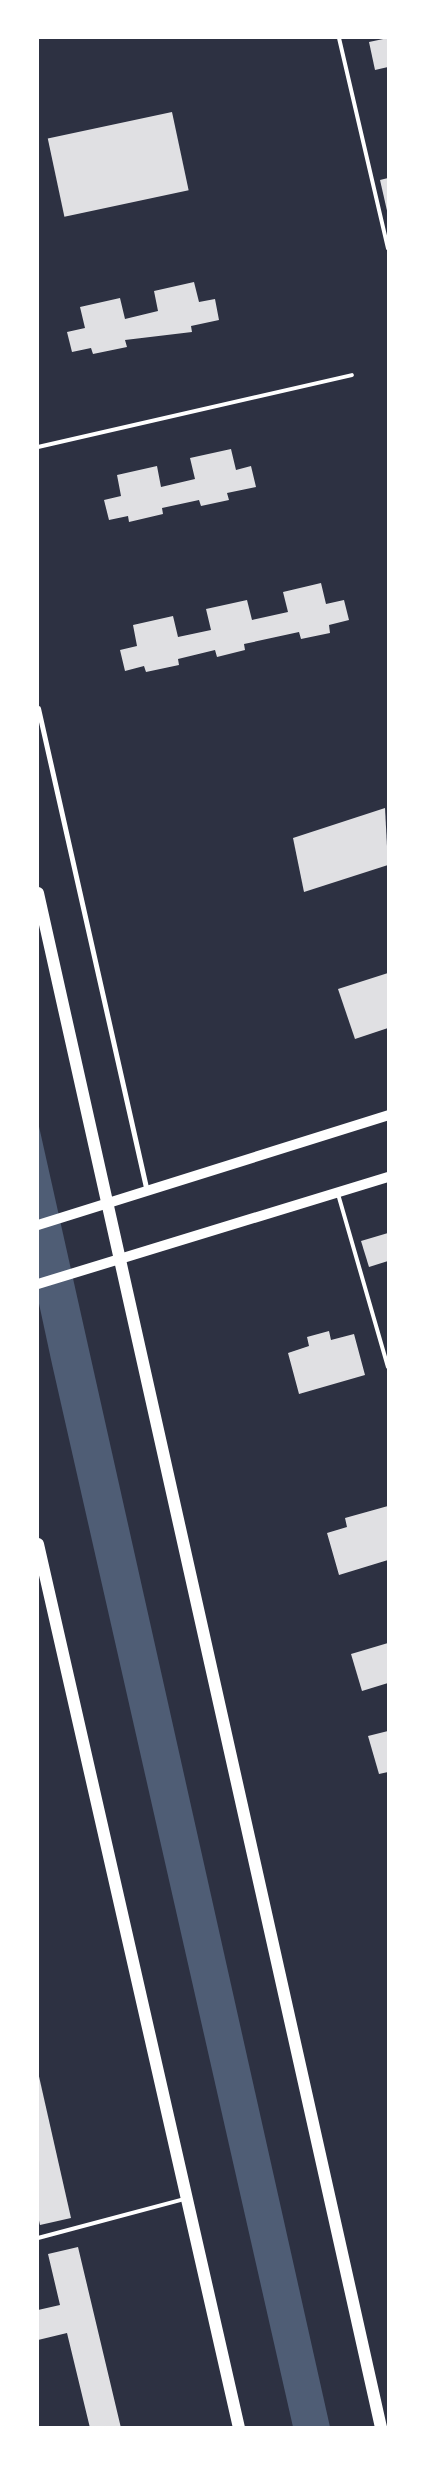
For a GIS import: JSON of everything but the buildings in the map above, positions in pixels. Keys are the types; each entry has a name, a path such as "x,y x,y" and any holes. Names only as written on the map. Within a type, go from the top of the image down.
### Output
{"main road":[{"path":"38,893 383,2424"},
{"path":"38,1225 388,1115"},
{"path":"38,1284 388,1177"},
{"path":"38,1544 185,2199 239,2428"}],"street":[{"path":"38,708 147,1191"}],"lane":[{"path":"339,38 388,248"},
{"path":"38,447 352,375"},
{"path":"338,1192 388,1367"},
{"path":"38,2238 185,2199"}],"water":[{"path":"38,1122 330,2427 293,2427 52,1364 38,1299"}]}
